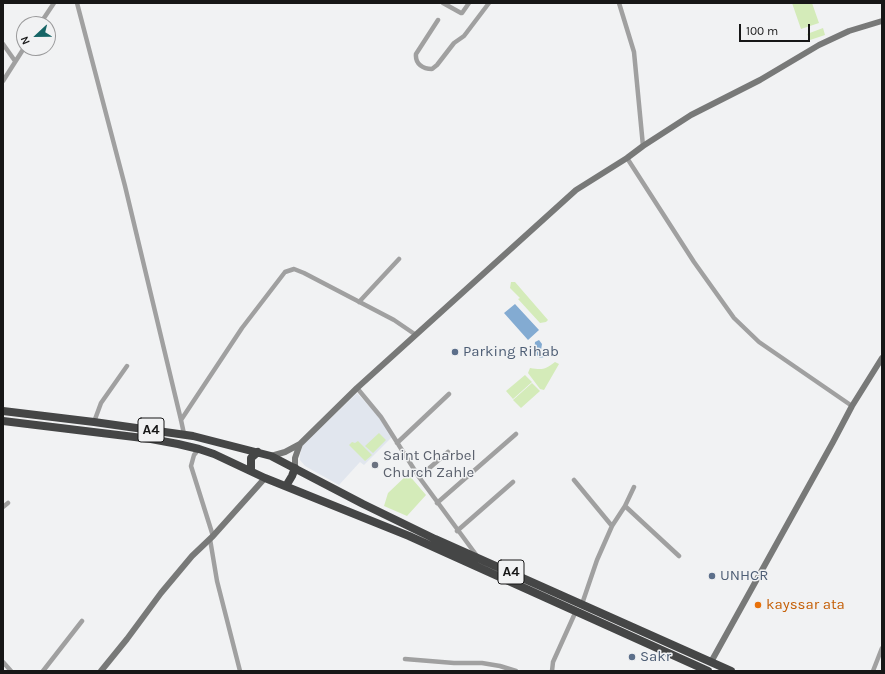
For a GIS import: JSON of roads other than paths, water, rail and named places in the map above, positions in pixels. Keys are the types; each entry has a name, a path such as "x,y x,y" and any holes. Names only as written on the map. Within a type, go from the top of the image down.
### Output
{"highway":[{"name":"A4","path":"3,412 184,434 271,456 410,527 731,671"},
{"name":"A4","path":"3,421 151,439 199,449 251,470 265,478 409,536 706,671"},
{"path":"251,470 251,458 258,452"},
{"path":"286,486 295,468"}],"street":[{"path":"45,16 54,3"},
{"path":"77,3 125,186 184,434"},
{"path":"443,3 460,13 462,13 469,3"},
{"path":"438,20 416,54 418,63 424,68 430,69 435,67 454,43 464,36 489,3"},
{"path":"619,3 634,52 643,146"},
{"path":"271,456 285,452 300,444 357,388 576,190 691,115 760,80 819,45 849,31 882,21"},
{"path":"3,44 15,61"},
{"path":"3,81 18,56"},
{"path":"627,158 694,262 734,318 759,342 852,406"},
{"path":"359,302 399,259"},
{"path":"181,420 242,328 285,272 294,269 332,287 394,320 416,335"},
{"path":"711,662 852,406 882,358"},
{"path":"94,422 101,403 127,366"},
{"path":"357,388 381,417 419,477 478,558"},
{"path":"397,443 449,394"},
{"path":"437,503 516,434"},
{"path":"295,468 300,444"},
{"path":"199,449 194,455 191,466 212,537 217,581 240,671"},
{"path":"419,477 448,452"},
{"path":"101,671 192,556 212,537 265,478"},
{"path":"574,480 612,526"},
{"path":"457,531 513,482"},
{"path":"582,604 597,560 612,526 625,506 634,487"},
{"path":"3,507 8,503"},
{"path":"625,506 637,515 679,556"},
{"path":"552,671 553,662 576,611"},
{"path":"43,671 82,621"},
{"path":"873,671 882,648"},
{"path":"406,659 454,663 482,662 516,671"},
{"path":"3,662 11,671"}],"water":[{"path":"515,304 539,330 528,340 504,313"},
{"path":"539,340 542,344 541,350 544,353 544,357 540,358 534,352 535,342"}],"place":[{"name":"Parking Rihab","path":"455,352"},
{"name":"Saint Charbel Church Zahle","path":"375,465"},
{"name":"UNHCR","path":"712,576"},
{"name":"kayssar ata","path":"758,605"},
{"name":"Sakr","path":"632,657"}]}
